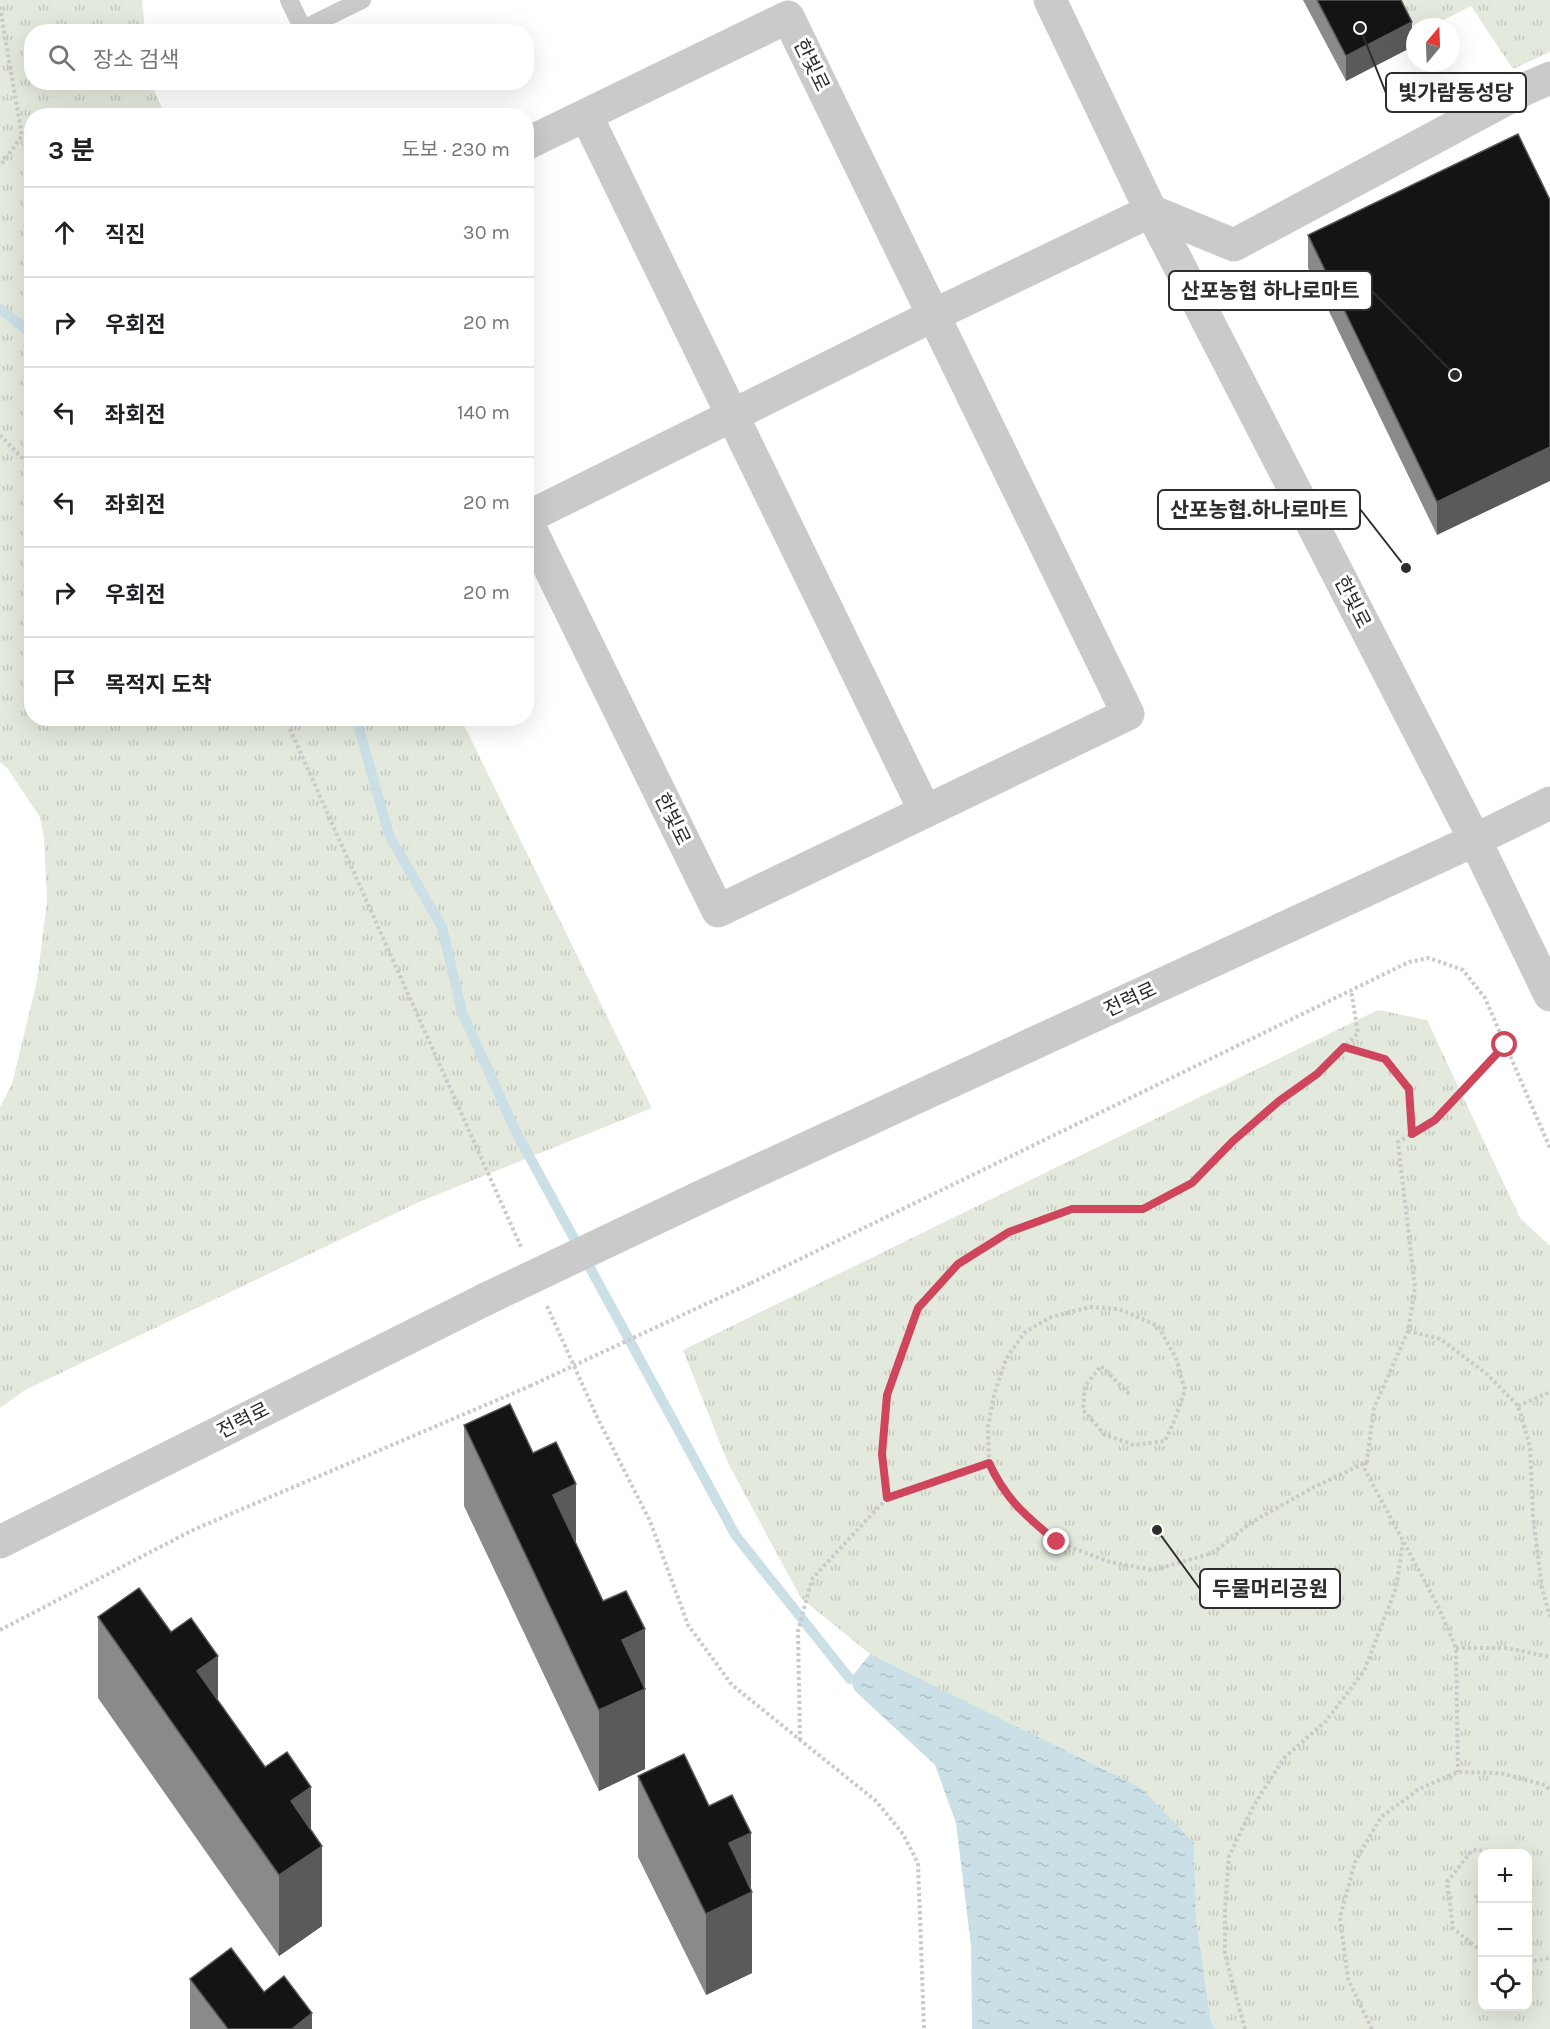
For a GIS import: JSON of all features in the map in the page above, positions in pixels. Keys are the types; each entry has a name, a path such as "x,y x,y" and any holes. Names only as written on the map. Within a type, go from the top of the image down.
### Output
{"street":[{"name":"한빛로","path":"1050,0 1151,211 1475,840 1550,995"},
{"name":"한빛로","path":"534,140 788,17 1128,714 718,911 534,535"},
{"path":"1151,211 1234,245 1525,89 1550,78"},
{"path":"586,115 925,811"},
{"name":"한빛로","path":"534,515 732,414 1151,211"},
{"name":"전력로","path":"0,1542 486,1299 709,1192 1475,840 1550,803"}],"lane":[{"path":"289,0 301,24"},
{"path":"313,24 362,0"}],"path":[{"path":"0,7 22,136 0,166"},
{"path":"0,435 24,460"},
{"path":"289,726 525,1256"},
{"path":"0,1630 193,1530 530,1386 752,1283 1409,962 1429,958 1463,970 1485,998 1550,1148"},
{"path":"887,1498 882,1454 887,1395 918,1308 958,1264 1009,1232 1072,1209 1143,1209 1192,1183 1233,1141 1279,1101 1317,1074 1358,1033 1351,990"},
{"path":"1458,1772 1456,1648 1438,1606 1365,1470 1374,1408 1408,1331 1415,1288 1398,1142 1435,1120 1505,1045"},
{"path":"1344,1047 1385,1059 1409,1089 1412,1134"},
{"path":"544,1300 598,1419 650,1521 688,1625 732,1685 876,1801 903,1834 918,1863 924,2029"},
{"path":"1129,1394 1101,1366 1085,1386 1083,1410 1105,1435 1134,1445 1165,1441 1185,1390 1176,1358 1158,1326 1119,1309 1090,1307 1052,1317 1025,1332 1006,1359 993,1395 988,1427 989,1463 999,1484 1022,1512 1057,1542 1110,1562 1153,1570 1213,1553 1252,1522 1314,1486 1367,1461 1368,1451"},
{"path":"1408,1331 1440,1339 1487,1374 1518,1406 1530,1446 1533,1517 1542,1588 1550,1617"},
{"path":"1518,1406 1550,1392"},
{"path":"800,1740 798,1630 812,1579 887,1498 989,1463"},
{"path":"1245,2029 1225,1955 1225,1907 1229,1856 1254,1805 1284,1758 1326,1721 1364,1671 1396,1588 1403,1541"},
{"path":"1456,1648 1507,1648 1550,1657"},
{"path":"1372,2029 1348,1979 1340,1917 1355,1862 1382,1817 1419,1789 1458,1772 1500,1773 1545,1785 1550,1790"},
{"path":"1478,1850 1472,1850 1447,1882 1453,1928 1478,1949"},
{"path":"1532,1961 1550,1958"}],"green space":[{"path":"0,0 142,0 144,24 24,24 24,90 154,90 162,108 24,108 24,726 464,726 652,1108 419,1202 25,1390 0,1408 0,1107 12,1084 37,981 47,902 44,837 40,817 7,768 0,762"},
{"path":"1401,0 1550,0 1550,52 1513,69 1471,6 1448,18 1409,18"},
{"path":"1378,1010 1427,1020 1520,1218 1550,1246 1550,2029 1216,2029 1211,2022 1196,1918 1194,1843 967,1703 870,1654 801,1598 728,1463 683,1350"}],"water":[{"path":"870,1654 1141,1788 1194,1843 1196,1918 1211,2022 1216,2029 972,2029 971,1946 956,1823 935,1765 855,1691 850,1679"}],"building":[{"path":"1317,0 1401,0 1410,18 1406,18 1406,25 1346,56"},
{"path":"1518,134 1550,200 1550,447 1437,502 1308,235"},
{"path":"510,1404 533,1453 556,1442 576,1484 553,1495 603,1601 626,1591 645,1629 622,1640 645,1689 599,1710 464,1425"},
{"path":"139,1588 171,1632 191,1618 218,1656 197,1671 265,1767 287,1752 311,1787 291,1801 322,1846 279,1875 98,1617"},
{"path":"684,1754 709,1806 732,1795 751,1833 729,1843 752,1892 706,1914 638,1776"},
{"path":"231,1948 264,1992 284,1976 312,2013 292,2029 228,2029 190,1979"}],"waterway":[{"path":"0,309 24,328"},
{"path":"358,726 389,835 442,927 462,1012 515,1130 736,1536 850,1679"}],"place":[{"name":"빛가람동성당","path":"1360,28"},
{"name":"산포농협 하나로마트","path":"1455,375"},
{"name":"산포농협.하나로마트","path":"1406,568"},
{"name":"두물머리공원","path":"1157,1530"}],"route":[{"path":"1057,1542 1022,1512 999,1484 989,1463 887,1498 882,1454 887,1395 918,1308 958,1264 1009,1232 1072,1209 1143,1209 1192,1183 1233,1141 1279,1101 1317,1074 1344,1047 1385,1059 1409,1089 1412,1134 1435,1120 1505,1045"}]}
